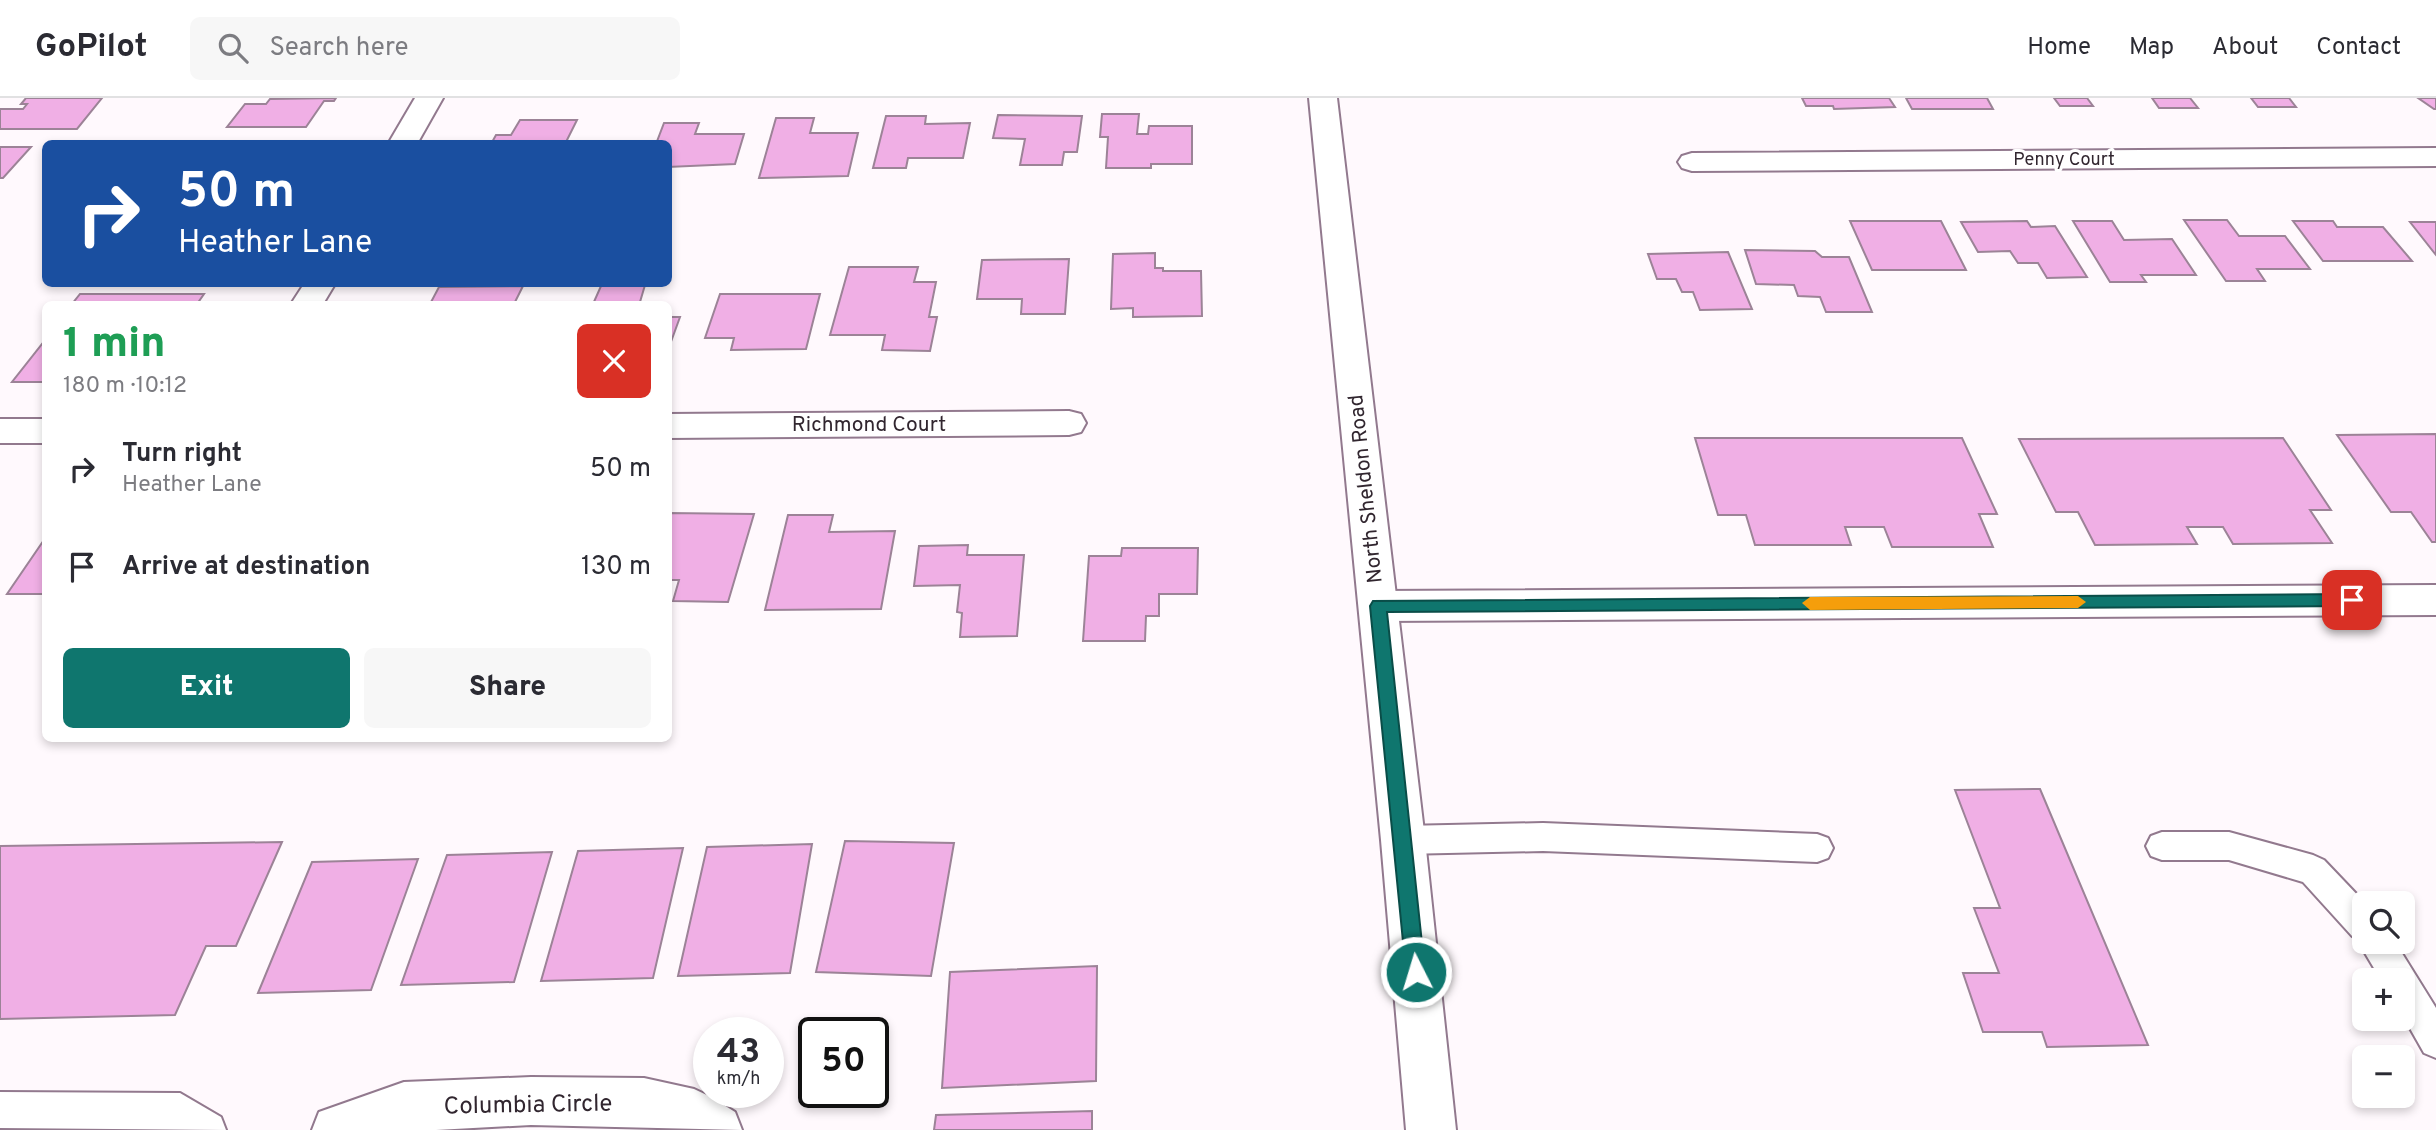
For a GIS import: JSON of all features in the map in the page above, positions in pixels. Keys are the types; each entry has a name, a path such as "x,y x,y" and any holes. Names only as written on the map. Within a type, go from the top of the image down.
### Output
{"street":[{"path":"404,140 429,98"},
{"name":"North Sheldon Road","path":"1323,98 1403,840 1431,1130"},
{"name":"Penny Court","path":"1692,162 2436,156"},
{"name":"Richmond Court","path":"672,426 1069,423"},
{"path":"0,431 42,431"},
{"path":"1378,606 2436,600"},
{"name":"Columbia Circle","path":"337,1130 404,1107 531,1101 644,1102 694,1114 717,1130"}],"lane":[{"path":"1403,840 1544,837 1817,848"},
{"path":"2162,846 2229,846 2313,870 2352,912"},
{"path":"2415,1006 2436,1041"},
{"path":"0,1110 180,1111 208,1130"}],"building":[{"path":"26,98 102,98 77,129 0,129 0,109 23,109 27,104 21,104"},
{"path":"336,98 334,101 324,101 306,127 227,127 245,104 266,104 270,99"},
{"path":"1802,98 1889,98 1895,107 1834,109 1833,106 1806,106"},
{"path":"1906,98 1987,98 1993,109 1912,109"},
{"path":"2054,98 2087,98 2093,106 2060,106"},
{"path":"2152,98 2190,98 2198,108 2159,108"},
{"path":"2251,98 2289,98 2296,107 2258,107"},
{"path":"2418,98 2436,98 2436,109 2434,109"},
{"path":"1102,114 1139,114 1137,134 1148,134 1149,126 1192,126 1192,164 1106,168 1108,137 1100,137"},
{"path":"998,115 1082,116 1077,152 1064,152 1062,165 1020,165 1025,139 993,138"},
{"path":"886,116 926,116 925,124 970,123 963,158 908,158 906,168 873,168"},
{"path":"776,118 814,118 810,133 858,133 848,176 759,178"},
{"path":"520,120 577,120 567,140 493,140 496,135 511,135"},
{"path":"664,123 699,123 695,134 744,134 735,164 672,167 672,140 658,140"},
{"path":"0,147 31,147 3,178 0,178"},
{"path":"2184,220 2227,220 2239,236 2285,236 2310,269 2257,269 2265,281 2226,281"},
{"path":"1850,221 1941,221 1966,270 1872,270"},
{"path":"2027,221 2031,227 2055,226 2087,277 2047,278 2038,263 2018,263 2010,251 1978,252 1961,222"},
{"path":"2073,221 2112,221 2124,240 2172,239 2196,275 2141,275 2146,282 2110,282"},
{"path":"2293,221 2333,221 2337,227 2383,227 2412,261 2323,261"},
{"path":"2410,222 2436,222 2436,255"},
{"path":"1745,250 1815,251 1822,257 1849,257 1872,312 1826,312 1820,297 1798,296 1794,285 1756,284"},
{"path":"1728,252 1752,309 1700,310 1693,292 1682,292 1676,279 1657,279 1648,254"},
{"path":"1155,253 1155,268 1163,268 1163,271 1201,271 1202,316 1133,317 1133,308 1111,309 1113,254"},
{"path":"1069,259 1065,314 1021,314 1022,299 977,299 982,260"},
{"path":"849,267 918,267 914,282 936,282 929,317 937,317 930,351 882,350 885,335 830,335"},
{"path":"439,287 522,287 516,301 432,301"},
{"path":"601,287 644,287 640,301 594,301"},
{"path":"80,294 204,294 199,301 74,301"},
{"path":"720,294 820,294 806,349 731,350 734,338 705,338"},
{"path":"672,317 680,317 672,339"},
{"path":"42,344 42,382 12,382"},
{"path":"2436,434 2436,542 2432,542 2411,512 2391,512 2337,435"},
{"path":"1695,438 1962,438 1997,514 1979,514 1993,547 1892,547 1884,527 1845,527 1851,545 1755,545 1746,515 1718,515"},
{"path":"2283,438 2331,510 2310,510 2332,543 2233,544 2223,527 2187,527 2197,544 2095,545 2078,512 2056,512 2019,439"},
{"path":"672,513 754,514 728,602 673,601 679,580 672,580"},
{"path":"788,515 833,515 829,532 895,531 881,609 765,610"},
{"path":"42,543 42,594 7,594"},
{"path":"968,545 967,555 1024,555 1017,636 960,637 962,613 957,612 960,585 914,586 919,546"},
{"path":"1122,548 1198,548 1197,594 1159,594 1159,616 1146,616 1145,641 1083,641 1089,556 1121,556"},
{"path":"2040,789 2148,1045 2047,1047 2042,1032 1983,1032 1963,973 1999,973 1974,908 2000,908 1955,790"},
{"path":"845,841 954,843 931,976 816,972"},
{"path":"282,842 236,946 206,946 175,1015 0,1019 0,846"},
{"path":"812,844 790,973 678,976 707,847"},
{"path":"683,848 653,978 541,981 578,851"},
{"path":"552,852 514,982 401,985 447,855"},
{"path":"418,859 371,990 258,993 312,862"},
{"path":"1097,966 1096,1081 942,1088 950,972"},
{"path":"1092,1111 1092,1130 934,1130 936,1115"}],"slow traffic":[{"path":"1810,603 2078,602"}],"route":[{"path":"1416,972 1378,606 2352,600"}]}
